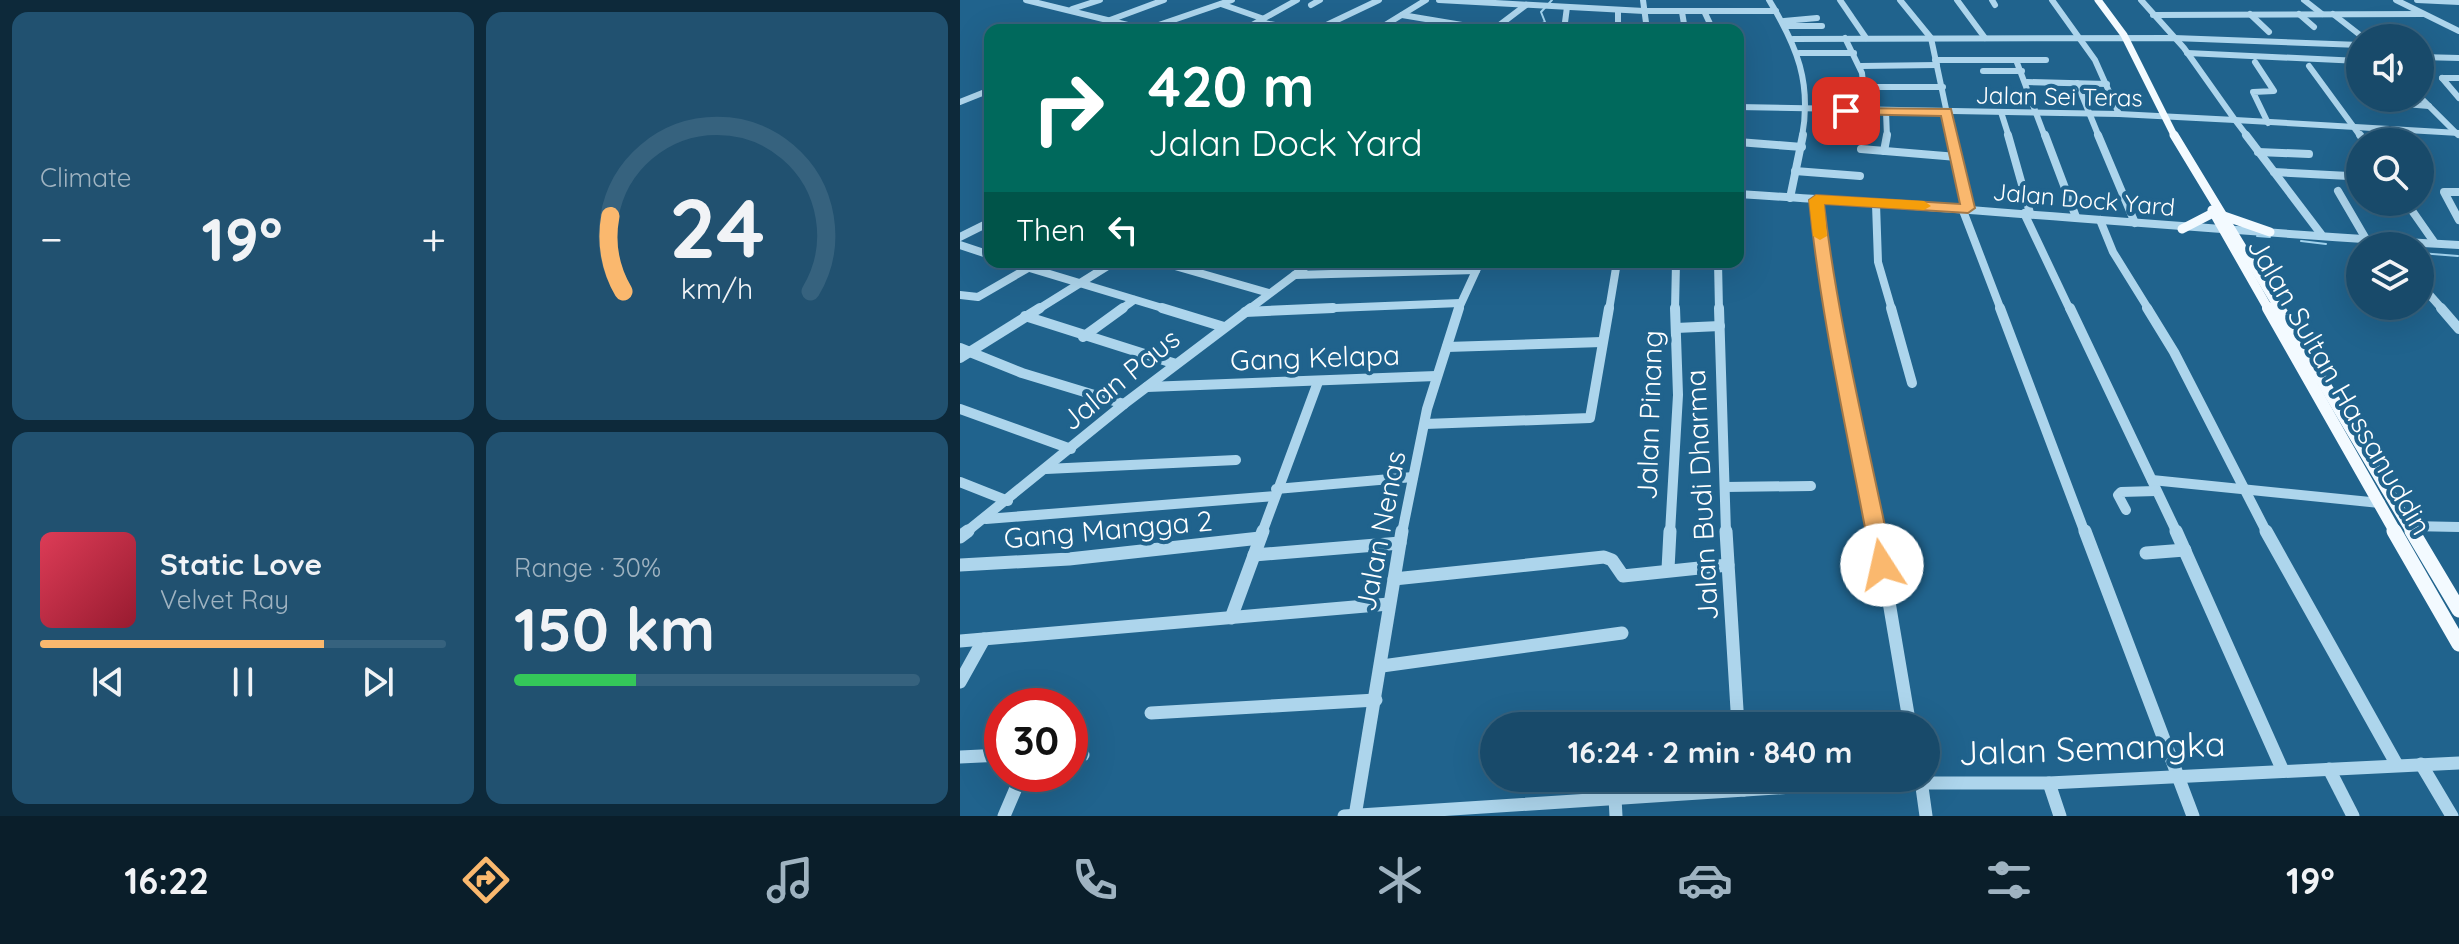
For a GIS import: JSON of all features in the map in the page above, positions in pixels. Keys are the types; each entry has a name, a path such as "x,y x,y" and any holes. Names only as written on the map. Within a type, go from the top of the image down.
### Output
{"main road":[{"name":"Jalan Sultan Hassanuddin","path":"2098,0 2113,18 2164,117 2211,192 2208,201 2459,610"},
{"name":"Jalan Sultan Hassanuddin","path":"2223,222 2459,644"},
{"path":"2182,229 2223,222 2270,232"}],"street":[{"path":"1026,0 1124,24"},
{"path":"1052,5 1067,0"},
{"path":"1070,10 1100,0"},
{"path":"1110,20 1164,0"},
{"path":"1163,24 1232,0"},
{"path":"1254,24 1297,0"},
{"path":"1311,5 1320,0"},
{"path":"1329,24 1379,0"},
{"path":"1387,24 1426,0"},
{"path":"1439,0 1644,11 1776,11"},
{"path":"1605,9 1606,0"},
{"path":"1643,0 1646,24"},
{"path":"1705,0 1711,24"},
{"path":"1769,0 1793,39 1807,74 1809,111 1790,198"},
{"path":"1840,0 1866,38"},
{"path":"1900,0 1931,38 1957,157 1965,213 2193,816"},
{"path":"1957,0 1985,38"},
{"path":"2052,0 2080,38 2107,84 2119,114"},
{"path":"2141,0 2187,53 2321,234"},
{"path":"2304,0 2322,14"},
{"path":"2396,0 2459,31"},
{"path":"2417,0 2459,2"},
{"path":"1221,4 1278,24"},
{"path":"2187,4 2196,14"},
{"path":"1500,24 1526,5"},
{"path":"1565,24 1567,7"},
{"path":"1618,10 1618,24"},
{"path":"1682,12 1684,24"},
{"path":"2332,13 2346,24"},
{"path":"2250,14 2269,32"},
{"path":"2299,14 2314,27"},
{"path":"2153,15 2423,14"},
{"path":"1402,15 1456,24"},
{"path":"1784,24 1817,18"},
{"path":"1784,24 1822,26"},
{"path":"2444,24 2459,25"},
{"path":"1845,38 1861,66 1866,87 1866,111"},
{"path":"1793,39 2174,38 2346,44"},
{"path":"1799,53 1854,53"},
{"path":"2187,53 2346,60"},
{"path":"2434,57 2459,58"},
{"path":"2016,60 2027,82 2076,217"},
{"path":"1861,66 2046,60"},
{"path":"2255,62 2274,91 2253,92 2268,123"},
{"path":"2309,66 2356,128"},
{"path":"1983,71 2022,71"},
{"path":"2459,78 2441,77 2459,97"},
{"path":"2027,82 2107,84"},
{"path":"2077,83 2135,223"},
{"path":"1866,87 1943,87"},
{"path":"960,102 984,92"},
{"name":"Jalan Sei Teras","path":"1744,107 1809,111 2119,114 2356,128"},
{"path":"2434,111 2458,134"},
{"path":"1884,151 1889,125 1886,112"},
{"path":"2001,112 2024,183 2027,213 2185,550 2283,771"},
{"name":"Jalan Sei Teras","path":"2434,133 2458,134"},
{"path":"1744,142 1802,147"},
{"path":"1861,149 1957,157"},
{"path":"2258,152 2309,154"},
{"path":"1795,171 1860,176"},
{"path":"2274,172 2346,176"},
{"path":"2338,191 2362,232"},
{"path":"2459,192 2444,192 2459,220"},
{"name":"Jalan Dock Yard","path":"1744,194 1965,213 2027,213 2182,229 2223,222 2270,232 2346,237"},
{"path":"1816,200 1826,287 1878,536 1908,712"},
{"path":"1876,206 1878,262 1912,383"},
{"path":"2100,220 2120,265 2174,352 2285,567 2397,765"},
{"path":"960,237 984,225"},
{"name":"Jalan Dock Yard","path":"2434,242 2455,245"},
{"path":"960,245 984,253"},
{"path":"2455,245 2459,252"},
{"path":"960,295 978,297 1028,268 1224,327"},
{"path":"960,358 965,350 1104,268"},
{"path":"1182,268 1269,293"},
{"name":"Jalan Paus","path":"960,537 1124,404 1303,268"},
{"path":"1295,275 1437,268"},
{"name":"Jalan Nenas","path":"1355,816 1413,477 1436,376 1460,303 1477,268"},
{"path":"1425,424 1590,418 1616,268"},
{"name":"Jalan Pinang","path":"1668,569 1678,395 1676,268"},
{"name":"Jalan Budi Dharma","path":"1718,268 1728,565 1737,712"},
{"path":"1083,337 1134,300"},
{"path":"2434,300 2459,329"},
{"path":"1245,312 1460,303"},
{"path":"1025,316 1083,337 1176,364"},
{"path":"1676,328 1720,326"},
{"path":"1447,347 1602,342"},
{"path":"965,350 1022,373 1124,404"},
{"name":"Gang Kelapa","path":"1147,387 1436,376"},
{"path":"1231,618 1318,382"},
{"path":"960,409 1071,449"},
{"path":"1046,469 1236,460"},
{"path":"983,519 1413,477"},
{"path":"960,482 1008,501"},
{"path":"1725,487 1811,486"},
{"path":"2126,510 2119,498 2121,492 2154,486 2247,490 2380,503"},
{"path":"2410,526 2459,527"},
{"name":"Gang Mangga 2","path":"960,565 1069,559 1260,538"},
{"path":"1254,555 1400,543"},
{"path":"2146,553 2185,550"},
{"path":"1394,579 1476,573 1604,557 1612,560 1619,575 1728,565"},
{"path":"960,641 1146,621 1231,618 1389,604"},
{"path":"1382,666 1622,633"},
{"path":"960,682 984,639"},
{"path":"1151,713 1376,700"},
{"path":"960,757 984,756"},
{"name":"Jalan Semangka","path":"1940,781 2049,783 2177,774 2459,763"},
{"path":"2421,764 2452,816"},
{"path":"2329,769 2353,816"},
{"path":"2049,783 2060,816"},
{"path":"1004,816 1014,792"},
{"name":"Jalan Semangka","path":"1344,816 1670,792"},
{"path":"1923,792 1926,816"},
{"path":"1615,798 1616,816"}],"waterway":[{"path":"1540,24 1545,22 1541,12 1552,0"},
{"path":"2257,236 2270,237"},
{"path":"2301,241 2326,244"},
{"path":"2434,254 2458,256"}],"slow traffic":[{"path":"1820,236 1816,200 1924,206"}],"route":[{"path":"1846,111 1947,112 1968,208 1816,200 1826,287 1837,328 1882,565"}]}
